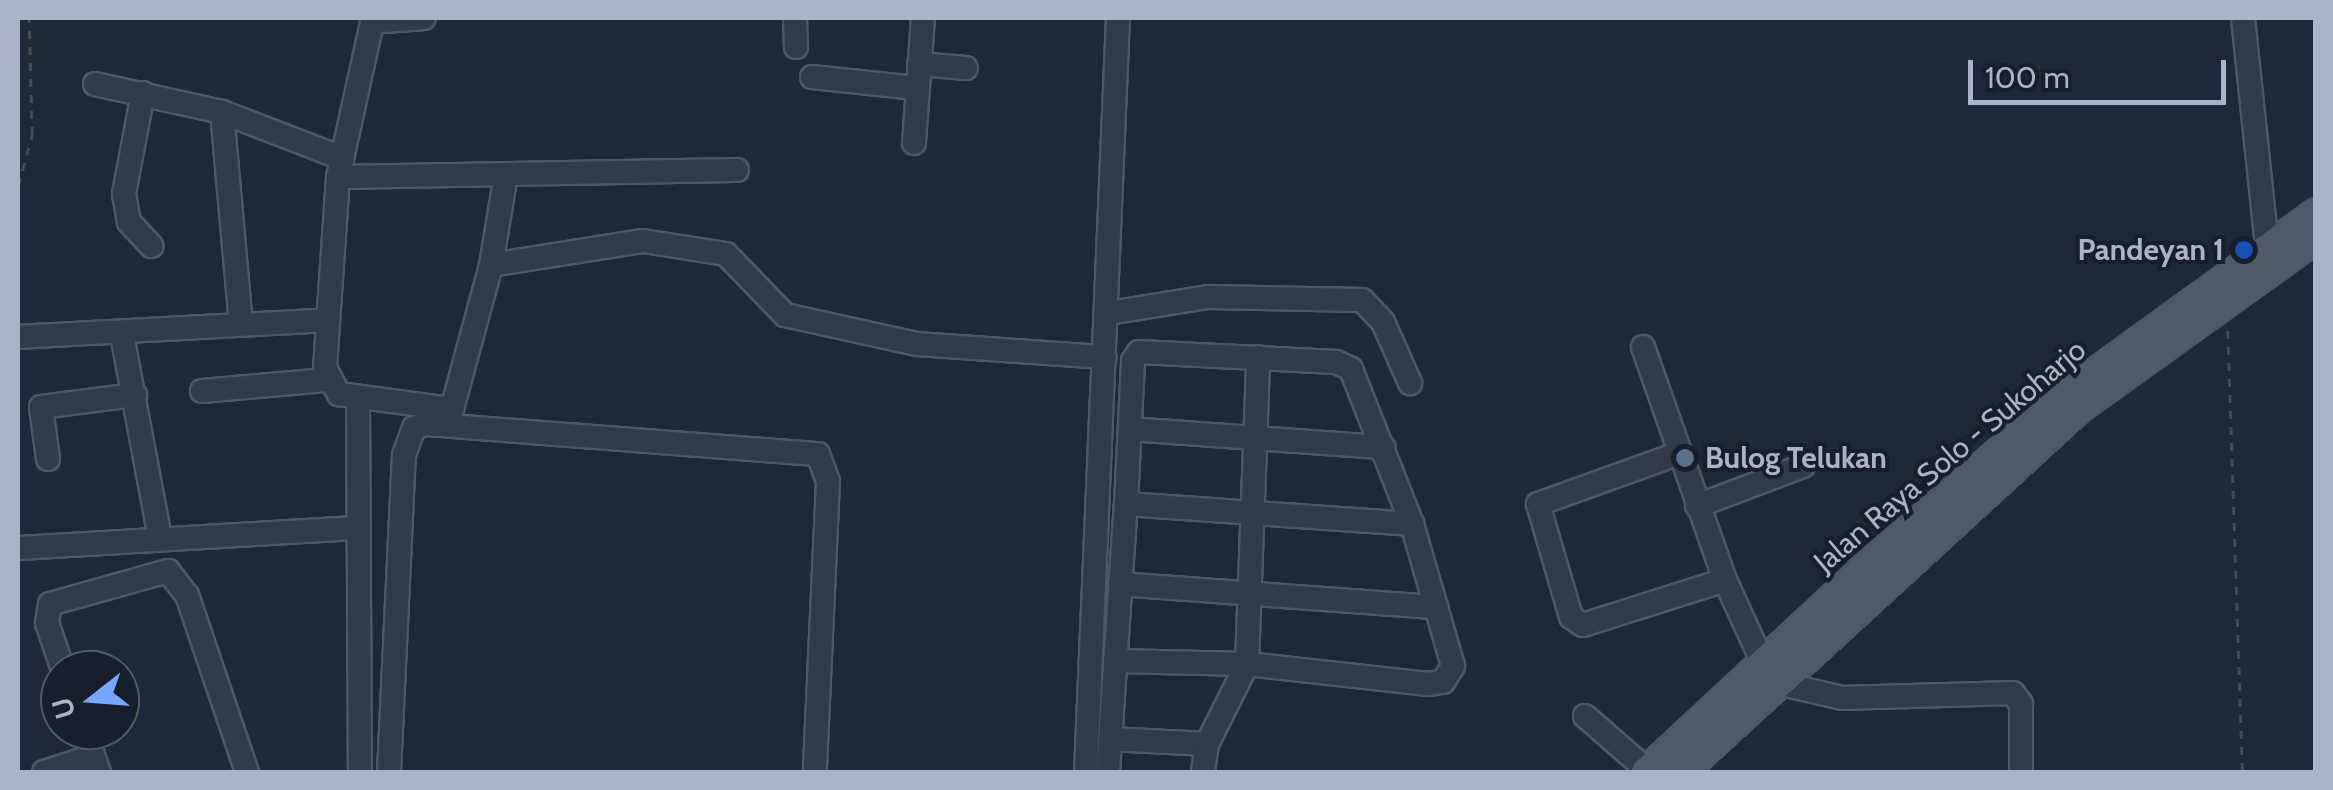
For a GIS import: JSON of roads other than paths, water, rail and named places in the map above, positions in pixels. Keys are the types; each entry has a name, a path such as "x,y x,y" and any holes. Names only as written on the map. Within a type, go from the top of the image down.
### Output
{"main road":[{"name":"Jalan Raya Solo - Sukoharjo","path":"1682,772 1773,674 2065,395 2316,213"},
{"name":"Jalan Raya Solo - Sukoharjo","path":"1647,772 1773,674 2078,409 2316,238"}],"street":[{"path":"424,18 372,20 340,168 326,380 339,394 358,402 456,407 491,265 506,174"},
{"path":"795,18 796,48"},
{"path":"914,142 923,18"},
{"path":"1086,772 1109,312 1118,18"},
{"path":"2244,18 2268,247"},
{"path":"918,64 966,68"},
{"path":"812,77 916,88"},
{"path":"95,84 222,112 340,168 506,174 737,170"},
{"path":"143,93 124,194 129,222 151,246"},
{"path":"222,112 240,324"},
{"path":"491,265 670,242 726,254 785,315 909,343 1106,357"},
{"path":"1109,312 1208,297 1362,300 1383,322 1410,383"},
{"path":"18,337 328,320"},
{"path":"122,334 160,538"},
{"path":"1644,347 1725,580 1773,674 1842,698 2013,693 2021,704 2021,772"},
{"path":"1108,772 1115,660 1120,584 1126,504 1130,429 1138,352 1347,366 1412,524 1453,666 1444,682 1247,664 1115,660"},
{"path":"1210,772 1207,744 1247,664 1258,358"},
{"path":"202,390 326,380"},
{"path":"48,459 42,406 135,396"},
{"path":"358,402 360,772"},
{"path":"389,772 404,455 414,428 425,424 818,454 828,481 815,772"},
{"path":"1130,429 1382,447"},
{"path":"1680,454 1538,504 1571,617 1584,625 1725,580"},
{"path":"1698,506 1804,466"},
{"path":"1126,504 1412,524"},
{"path":"18,548 357,528"},
{"path":"56,650 46,623 50,604 168,571 187,595 247,772"},
{"path":"1120,584 1436,606"},
{"path":"1585,716 1647,772"},
{"path":"1110,739 1207,744"},
{"path":"44,772 96,764"}],"place":[{"name":"Pandeyan 1","path":"2244,250"},
{"name":"Bulog Telukan","path":"1685,458"}]}
